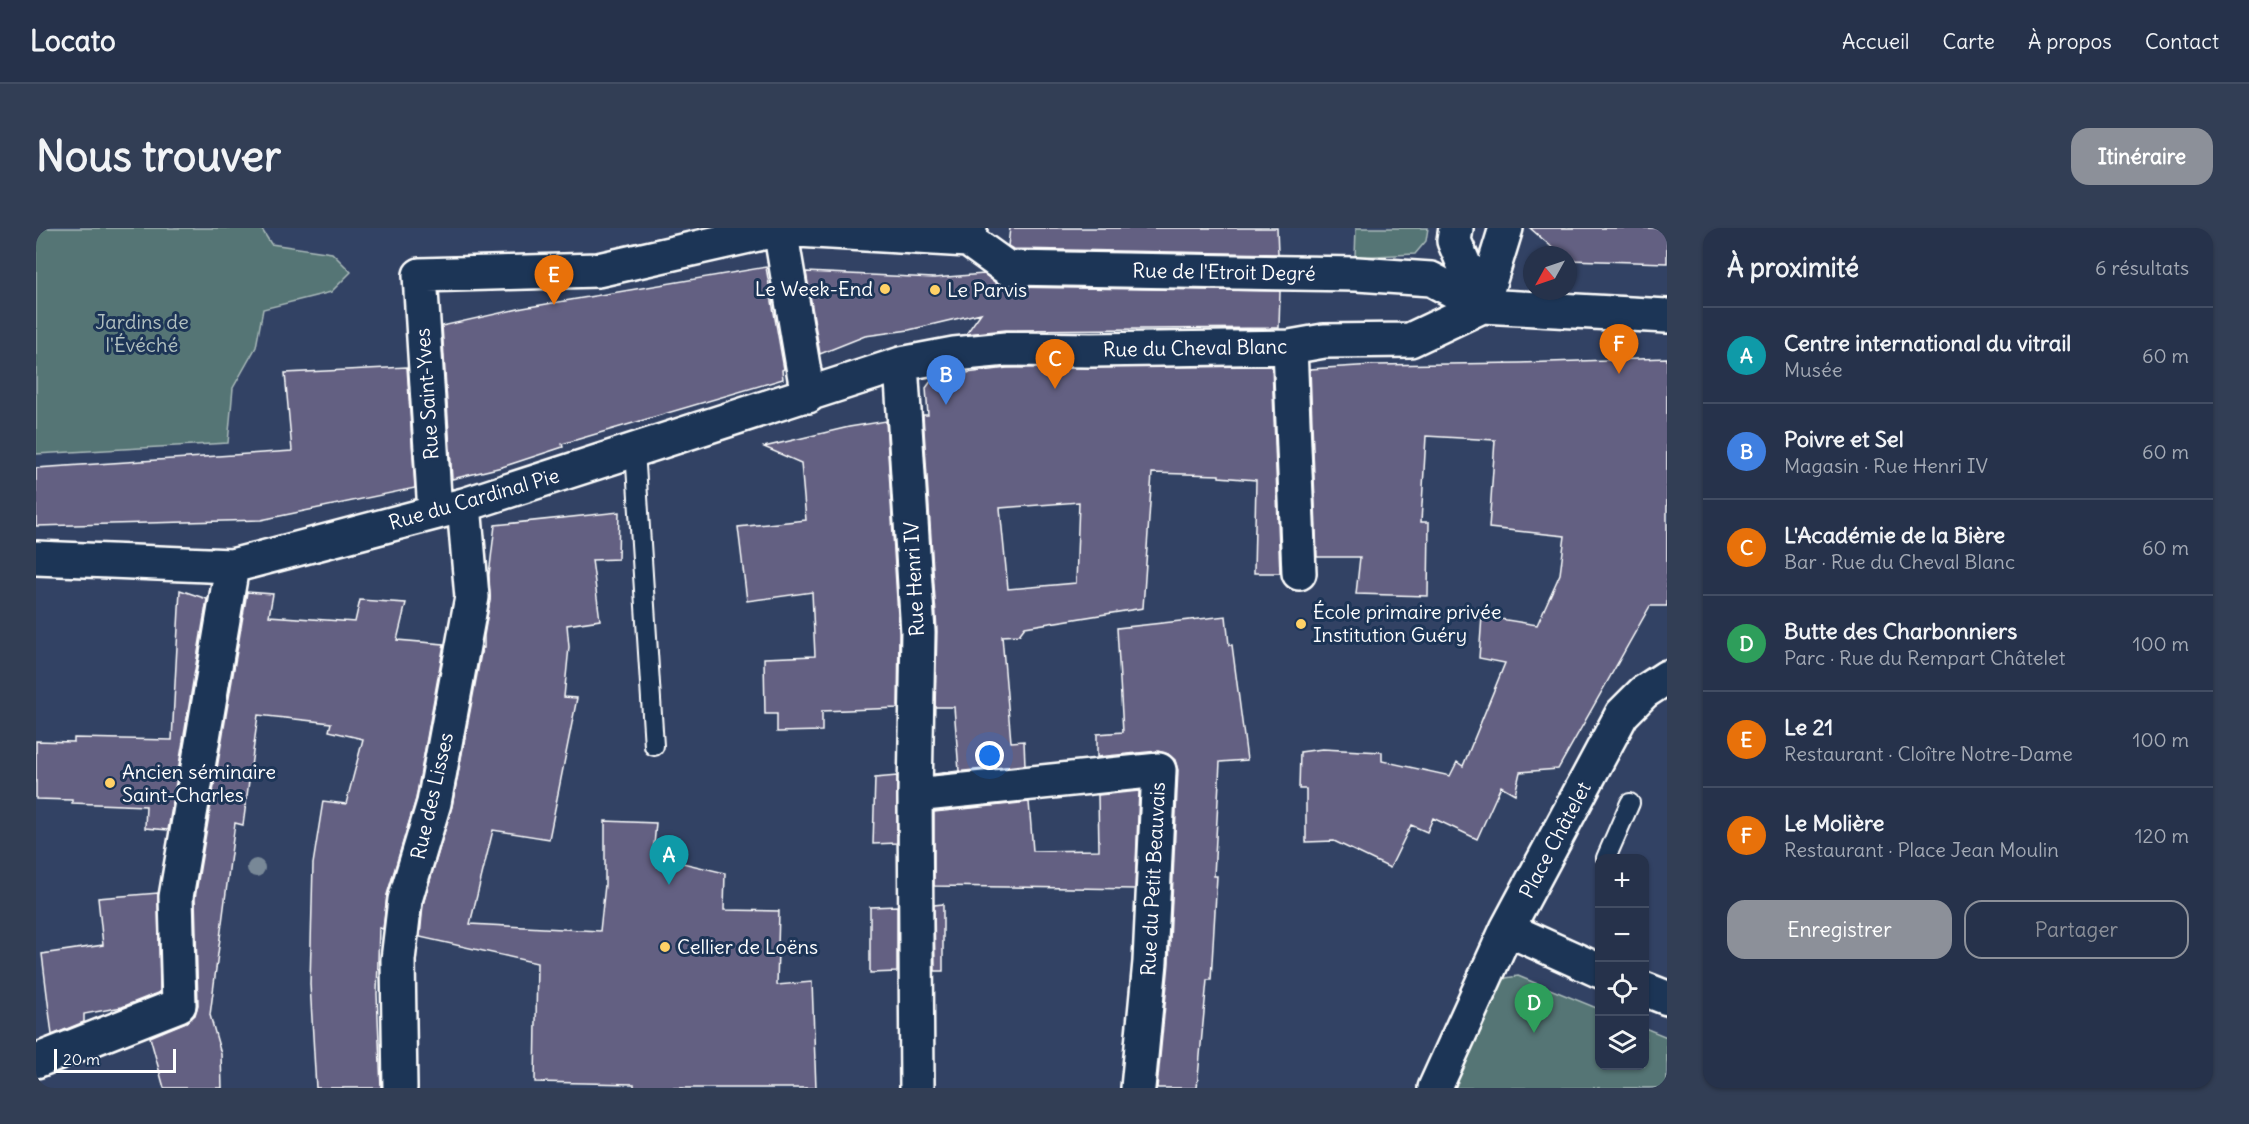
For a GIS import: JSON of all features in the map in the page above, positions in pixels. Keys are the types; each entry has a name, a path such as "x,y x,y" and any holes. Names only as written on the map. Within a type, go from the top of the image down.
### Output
{"street":[{"path":"1456,228 1454,241 1482,306"},
{"path":"1482,306 1506,228"},
{"path":"808,396 780,230 969,234"},
{"name":"Rue Saint-Yves","path":"450,508 420,275 598,270 780,230"},
{"name":"Rue de l'Etroit Degré","path":"969,234 1007,268 1357,274 1431,279 1482,306"},
{"path":"1482,306 1667,316"},
{"name":"Rue du Cheval Blanc","path":"901,364 954,354 1006,349 1290,347 1324,340 1410,340 1482,306"},
{"path":"1290,347 1299,573"},
{"name":"Rue du Cardinal Pie","path":"36,558 232,566 450,508 808,396 901,364"},
{"name":"Rue Henri IV","path":"901,364 918,632 915,795 917,1088"},
{"name":"Rue des Lisses","path":"400,1088 398,960 405,900 434,803 472,597 466,549 450,508"},
{"path":"36,1060 179,1005 176,897 232,566"},
{"name":"Place Châtelet","path":"1435,1088 1507,929 1622,714 1644,692 1667,677"},
{"name":"Rue du Petit Beauvais","path":"915,795 1159,770 1150,962 1138,1088"},
{"path":"1507,929 1595,969"},
{"path":"1649,990 1667,998"}],"lane":[{"path":"635,450 654,746"},
{"path":"1608,854 1629,803"}],"green space":[{"name":"Jardins de l'Évéché","path":"36,228 261,228 271,244 332,253 351,272 331,292 263,309 256,347 233,388 228,443 36,454"},
{"path":"1356,228 1428,228 1426,241 1415,254 1355,257"},
{"path":"1518,976 1595,1007 1595,1070 1649,1070 1649,1030 1667,1037 1667,1088 1444,1088 1495,988 1506,978"}],"building":[{"path":"1010,228 1277,228 1278,254 1013,249 1008,246"},
{"path":"1530,228 1667,228 1667,263 1577,260 1577,246 1551,246"},
{"path":"766,267 784,369 782,370 783,379 562,444 563,447 502,467 452,479 442,326 523,308"},
{"path":"806,272 934,278 984,274 996,283 1007,287 1280,291 1279,328 1006,330 966,334 981,313 909,330 865,336 820,354"},
{"path":"1667,358 1667,606 1650,606 1558,769 1520,772 1515,794 1501,786 1477,839 1433,818 1427,832 1411,825 1390,868 1334,841 1306,842 1306,789 1299,789 1300,752 1322,749 1382,752 1382,761 1450,776 1457,762 1463,766 1505,663 1479,658 1482,616 1537,625 1560,574 1565,536 1489,528 1495,440 1426,436 1421,522 1429,522 1428,596 1356,594 1360,557 1317,557 1310,369 1374,365"},
{"path":"1272,366 1280,573 1254,573 1256,480 1219,477 1219,475 1152,473 1143,608 1025,627 1019,635 1002,636 1011,742 1024,741 1025,765 934,774 959,771 954,707 935,707 937,631 923,415 928,415 926,388 934,377 1007,368","holes":["1079,502 1076,583 1008,589 1000,508"]},
{"path":"407,367 415,488 261,520 36,526 36,468 292,451 285,373"},
{"path":"886,421 899,632 898,708 822,711 822,731 777,732 777,714 765,714 764,658 815,656 812,592 747,601 738,527 806,520 801,463 764,447 849,427"},
{"path":"619,512 618,559 592,560 600,620 567,625 569,647 564,697 577,698 549,839 493,830 470,924 600,931 605,885 605,821 656,823 653,856 725,873 724,910 779,911 777,985 812,982 816,1088 634,1088 634,1084 535,1082 537,963 420,937 423,904 452,806 482,648 484,648 495,525"},
{"name":"Ancien séminaire Saint-Charles","path":"180,590 207,599 168,830 145,828 146,806 36,799 36,741 74,742 74,738 172,740"},
{"path":"247,592 273,594 269,616 355,622 360,600 406,603 397,640 444,644 416,799 387,895 383,929 379,928 377,994 381,1088 316,1088 310,984 313,864 323,801 346,804 363,739 329,731 331,723 258,715 243,825 235,823 210,1015 221,1054 222,1088 164,1088 150,1037 186,1022 195,1015 198,1005 195,898"},
{"path":"1226,616 1247,760 1220,762 1211,980 1207,980 1197,1088 1157,1088 1169,963 1178,770 1175,760 1168,754 1158,751 1097,757 1097,734 1123,732 1117,628"},
{"path":"897,776 897,843 873,844 875,778"},
{"path":"1139,791 1135,889 934,886 934,812 1029,802 1033,851 1099,850 1098,795"},
{"path":"158,893 160,992 122,1007 84,1014 84,1022 52,1035 42,954 103,945 98,898"},
{"path":"943,904 943,971 935,971 934,905"},
{"path":"897,906 897,972 870,973 870,907"}],"place":[{"name":"Le Week-End","path":"885,289"},
{"name":"Le Parvis","path":"935,290"},
{"name":"Le 21","path":"554,305"},
{"name":"Le Molière","path":"1619,374"},
{"name":"L'Académie de la Bière","path":"1055,389"},
{"name":"Poivre et Sel","path":"946,405"},
{"name":"École primaire privée Institution Guéry","path":"1301,624"},
{"name":"Ancien séminaire Saint-Charles","path":"110,783"},
{"name":"Centre international du vitrail","path":"669,885"},
{"name":"Cellier de Loëns","path":"665,947"},
{"name":"Butte des Charbonniers","path":"1534,1033"}]}
